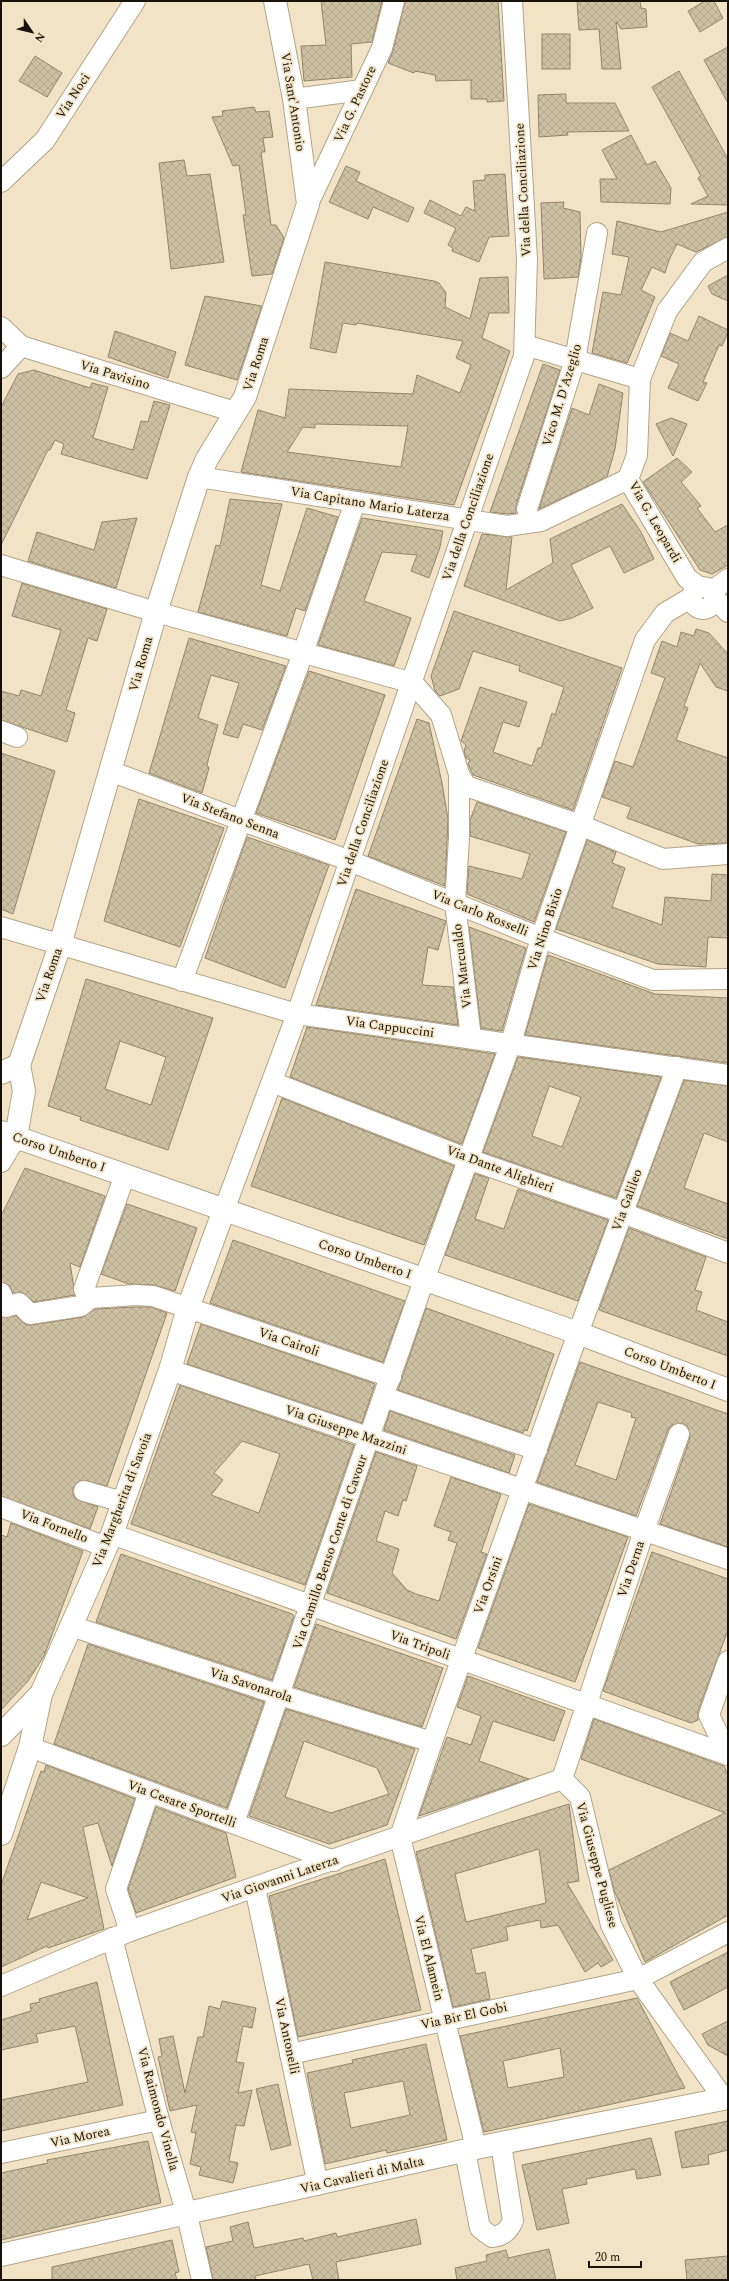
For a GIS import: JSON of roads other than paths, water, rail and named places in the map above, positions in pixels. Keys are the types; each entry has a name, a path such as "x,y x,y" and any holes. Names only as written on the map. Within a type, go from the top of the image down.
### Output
{"street":[{"name":"Via Noci","path":"1,182 44,140 135,1"},
{"name":"Via Sant'Antonio","path":"275,1 294,99 308,204"},
{"name":"Via G. Pastore","path":"308,204 382,48 394,1"},
{"name":"Via della Conciliazione","path":"224,1210 297,1014 413,683 524,356 527,259 512,1"},
{"path":"294,99 362,90"},
{"name":"Via Roma","path":"8,1134 24,1091 10,1069 60,945 156,612 199,477 235,412 246,397 308,204"},
{"name":"Vico M. D'Azeglio","path":"526,509 575,360 596,233"},
{"name":"Via G. Leopardi","path":"728,248 703,262 667,311 640,380 637,455 628,479 687,578 728,612"},
{"name":"Via Pavisino","path":"1,327 21,346 235,412"},
{"path":"525,345 640,380"},
{"path":"1,368 21,346"},
{"name":"Via Capitano Mario Laterza","path":"199,477 355,502 468,518 507,526 541,521 628,479"},
{"path":"182,981 303,653 355,502"},
{"path":"1,565 156,612 413,683 441,715 459,774 466,786 580,825 663,859 728,854"},
{"name":"Via Nino Bixio","path":"424,1280 510,1043 541,938 645,640 665,613 728,579"},
{"name":"Via Stefano Senna","path":"110,771 350,861"},
{"name":"Via Marcualdo","path":"459,774 459,838 455,903 471,1038"},
{"name":"Via Carlo Rosselli","path":"350,861 541,938 654,980 728,979"},
{"name":"Via Cappuccini","path":"1,927 297,1014 728,1075"},
{"name":"Via Galileo","path":"578,1333 676,1067"},
{"name":"Via Dante Alighieri","path":"272,1082 468,1159 623,1213 728,1253"},
{"path":"1,1162 8,1134"},
{"name":"Corso Umberto I","path":"8,1134 578,1333 728,1390"},
{"path":"1,1293 6,1307 19,1303 30,1314 81,1306 91,1298 84,1289 124,1175"},
{"name":"Via Margherita di Savoia","path":"1,1834 30,1747 41,1694 109,1540 170,1370 188,1308 224,1210"},
{"name":"Via Camillo Benso Conte di Cavour","path":"234,1823 370,1438 424,1280"},
{"name":"Via Cairoli","path":"91,1298 136,1294 153,1296 390,1377"},
{"name":"Via Orsini","path":"400,1837 432,1742 578,1333"},
{"name":"Via Giuseppe Mazzini","path":"170,1370 728,1559"},
{"path":"384,1397 537,1450"},
{"name":"Via Derna","path":"586,1704 644,1531 679,1434"},
{"path":"84,1491 122,1502"},
{"name":"Via Fornello","path":"1,1507 109,1540"},
{"name":"Via Tripoli","path":"109,1540 311,1606 728,1755"},
{"name":"Via Savonarola","path":"71,1626 280,1695 432,1742"},
{"path":"728,1661 709,1715 728,1755"},
{"path":"1,1735 41,1694"},
{"path":"562,1779 586,1704"},
{"name":"Via Cesare Sportelli","path":"30,1747 334,1860"},
{"name":"Via Giovanni Laterza","path":"1,1986 121,1935 562,1779"},
{"name":"Via Giuseppe Pugliese","path":"562,1779 580,1797 611,1924 638,1979 726,2098"},
{"name":"Via Raimondo Vinella","path":"148,1792 116,1889 121,1935 159,2120 187,2214 202,2280"},
{"name":"Via El Alamein","path":"400,1837 445,2020 471,2150 480,2228 492,2237 504,2234 513,2221 500,2144"},
{"name":"Via Antonelli","path":"255,1888 318,2185"},
{"name":"Via Bir El Gobi","path":"290,2054 638,1979 728,1932"},
{"name":"Via Cavalieri di Malta","path":"1,2255 471,2150 726,2098"},
{"name":"Via Morea","path":"1,2153 159,2120"}]}
